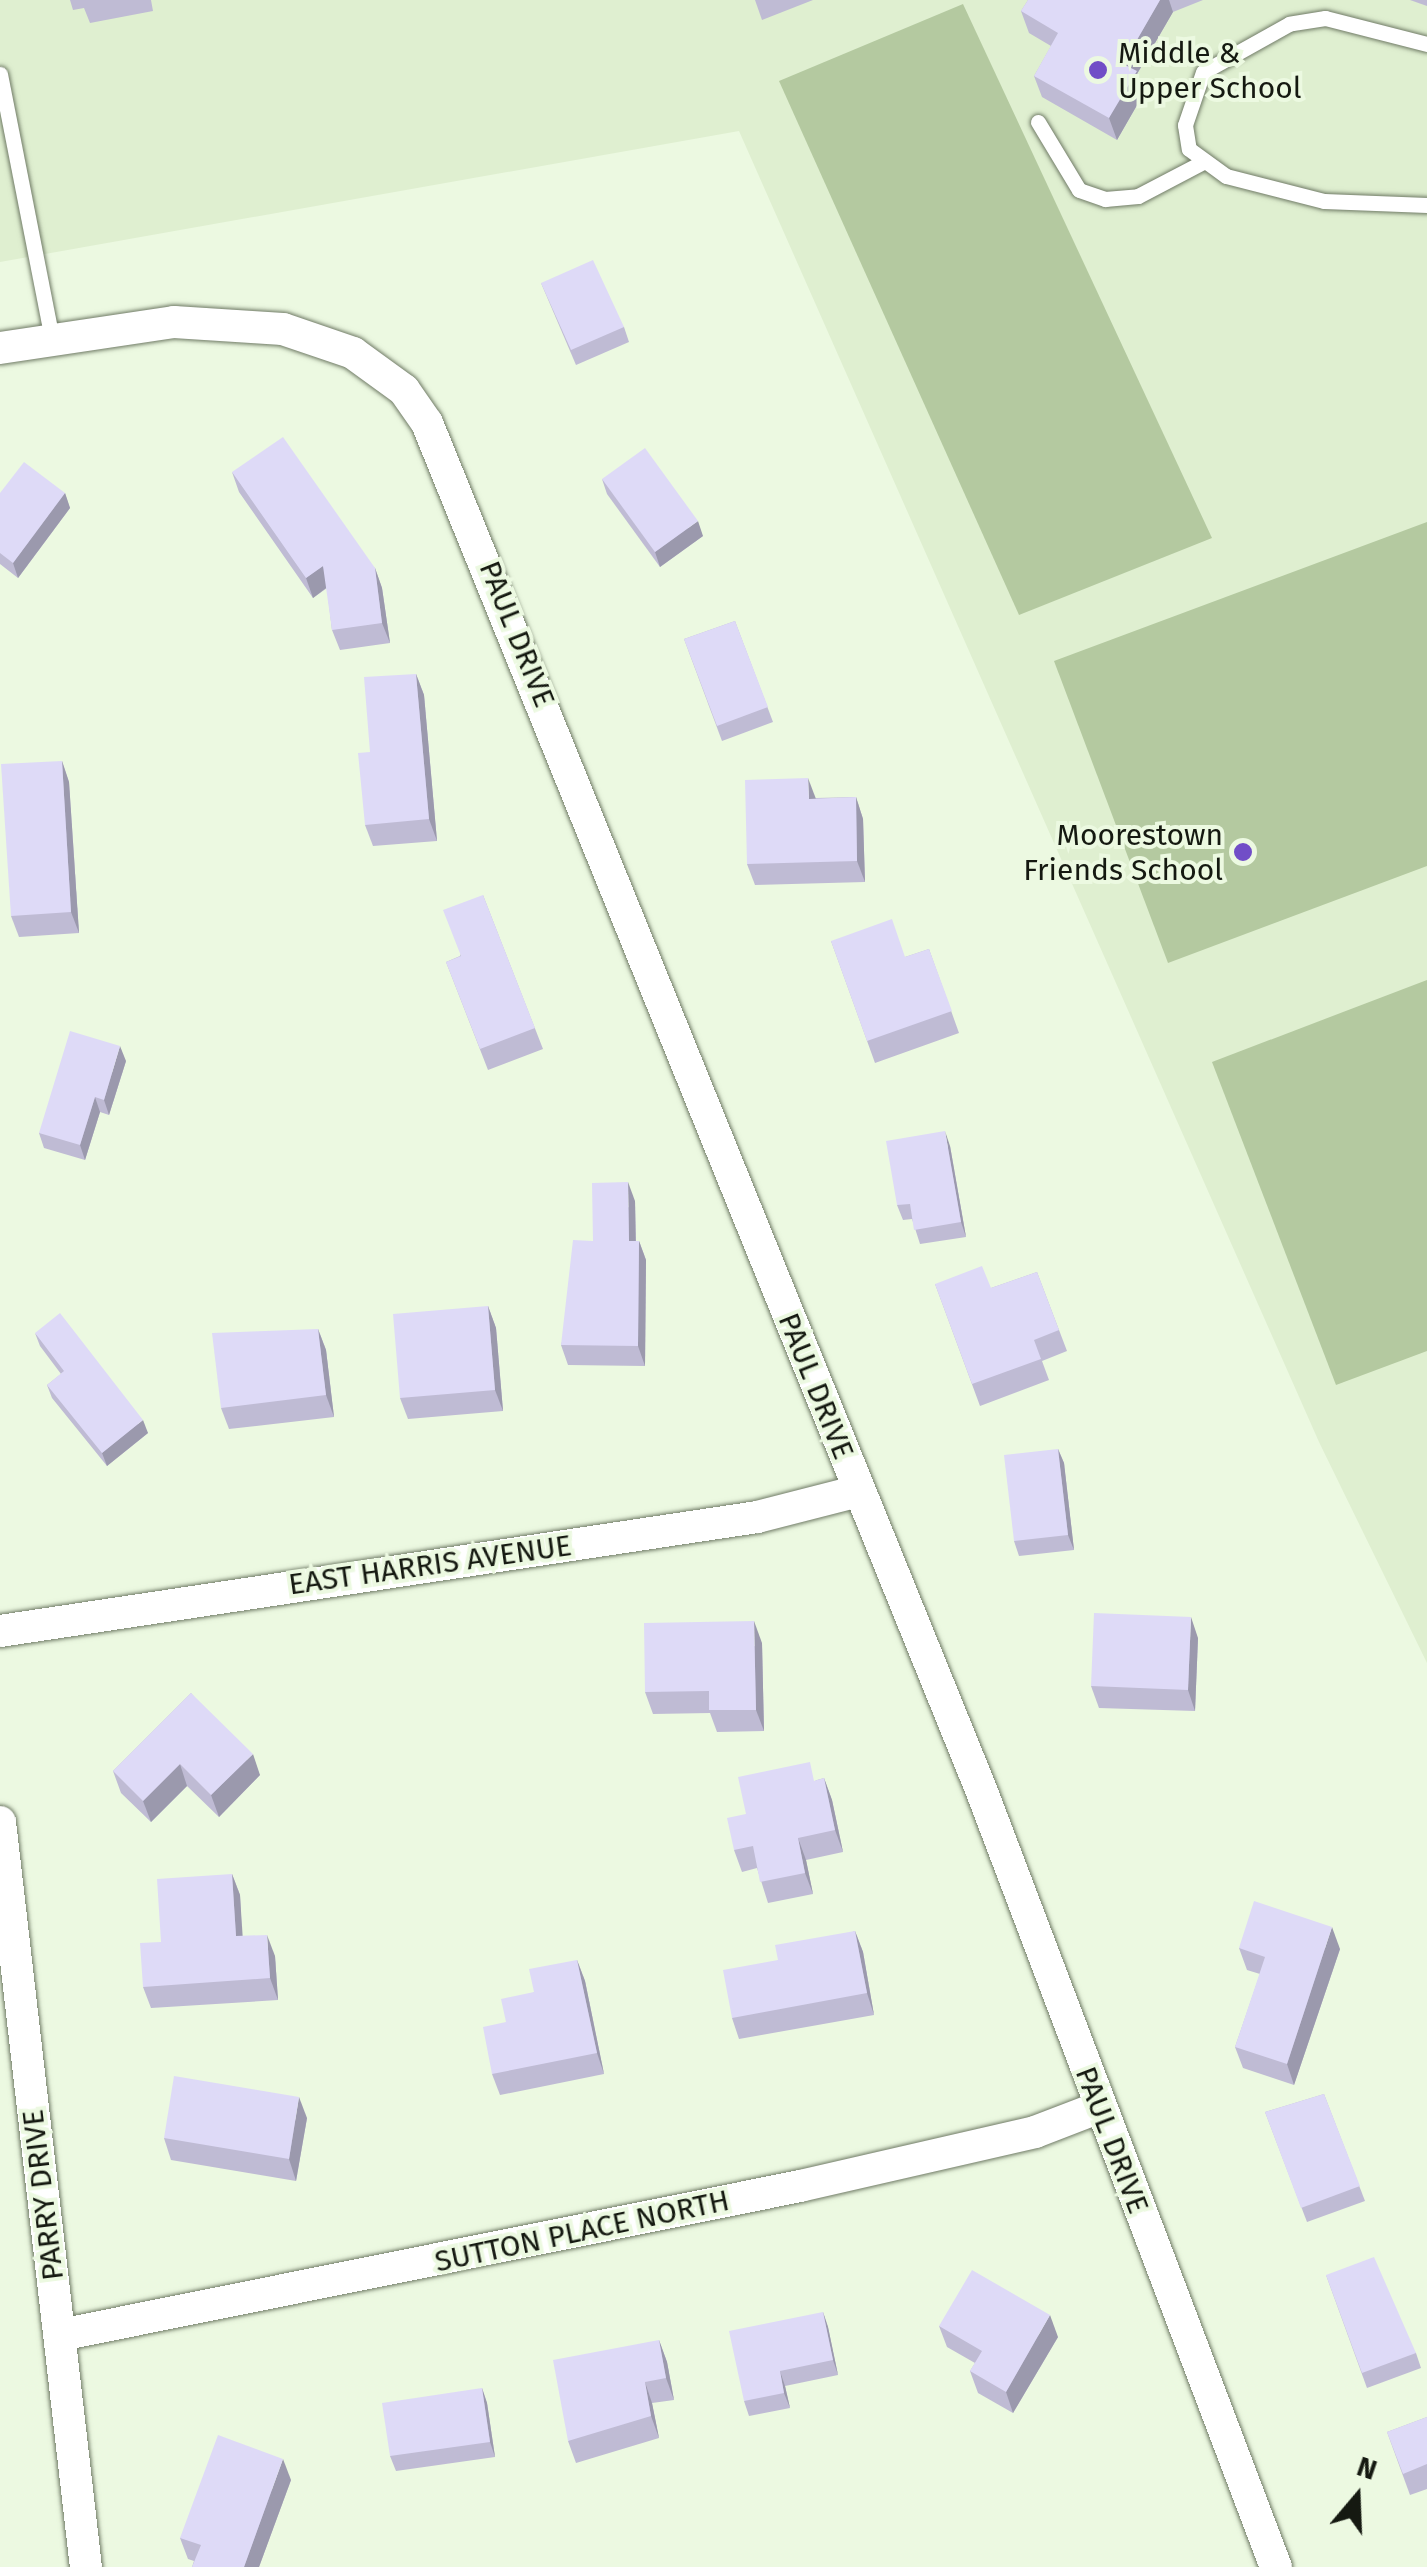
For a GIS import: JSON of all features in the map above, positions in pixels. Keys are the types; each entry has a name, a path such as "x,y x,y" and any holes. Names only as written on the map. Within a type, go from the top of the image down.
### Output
{"street":[{"name":"PAUL DRIVE","path":"52,340 233,321 353,353 404,390 427,424 859,1491 1276,2567"},
{"path":"0,348 52,340"},
{"name":"EAST HARRIS AVENUE","path":"0,1631 757,1517 859,1491"},
{"name":"PARRY DRIVE","path":"0,1822 86,2567"},
{"name":"SUTTON PLACE NORTH","path":"60,2335 800,2186 1036,2132 1100,2107"}],"lane":[{"path":"1203,162 1185,124 1193,86 1251,40 1325,18 1427,44"},
{"path":"0,74 52,340"},
{"path":"1038,122 1079,190 1105,199 1138,196 1203,162 1324,201 1427,205"}],"shaded area":[{"name":"Moorestown Friends School","path":"0,0 1427,0 1427,1663 1319,1442 739,131 0,262"},
{"path":"963,4 1212,538 1019,615 779,81"},
{"path":"1427,522 1427,866 1168,963 1054,661"},
{"path":"1427,980 1427,1351 1336,1385 1212,1062"}],"building":[{"name":"Middle & Upper School","path":"1028,0 1160,0 1123,64 1137,71 1109,118 1034,76 1058,33 1021,11"},
{"path":"593,260 624,327 571,350 541,283"},
{"path":"283,437 375,568 382,623 332,630 323,566 306,578 232,472"},
{"path":"645,448 698,521 655,552 602,479"},
{"path":"24,462 65,493 13,563 0,553 0,493"},
{"path":"735,621 768,707 717,726 684,639"},
{"path":"416,674 429,819 365,825 358,753 370,752 364,677"},
{"path":"62,761 71,912 11,916 1,764"},
{"path":"808,778 809,799 856,797 857,861 747,864 745,780"},
{"path":"483,895 535,1028 480,1049 446,962 461,956 443,910"},
{"path":"892,919 905,957 929,949 952,1011 867,1041 831,941"},
{"path":"70,1031 120,1046 104,1100 95,1097 80,1145 39,1133"},
{"path":"945,1131 961,1222 914,1230 910,1204 897,1205 886,1141"},
{"path":"628,1182 629,1241 639,1241 638,1346 561,1345 573,1240 593,1241 592,1183"},
{"path":"982,1266 991,1288 1037,1272 1059,1330 1034,1340 1041,1359 972,1384 935,1284"},
{"path":"488,1306 495,1390 400,1398 393,1314"},
{"path":"60,1313 143,1420 102,1453 47,1385 64,1371 35,1333"},
{"path":"318,1329 326,1395 221,1408 212,1333"},
{"path":"1058,1449 1068,1535 1014,1541 1004,1455"},
{"path":"1094,1613 1191,1617 1188,1690 1091,1686"},
{"path":"754,1621 756,1710 709,1710 709,1691 645,1692 644,1623"},
{"path":"191,1693 253,1754 211,1795 180,1764 143,1801 113,1771"},
{"path":"810,1762 814,1781 824,1778 835,1830 798,1838 805,1873 760,1882 753,1846 734,1850 727,1818 746,1814 738,1777"},
{"path":"232,1874 236,1936 267,1935 270,1978 143,1987 140,1943 161,1942 157,1879"},
{"path":"1254,1901 1332,1927 1287,2064 1235,2047 1265,1957 1239,1948"},
{"path":"855,1931 867,1993 732,2018 723,1970 778,1960 775,1945"},
{"path":"577,1960 597,2053 492,2074 483,2027 506,2022 501,1999 534,1992 529,1969"},
{"path":"174,2076 299,2097 289,2159 164,2138"},
{"path":"1324,2094 1360,2186 1301,2208 1265,2112"},
{"path":"1374,2257 1416,2353 1362,2373 1326,2275"},
{"path":"972,2270 1050,2315 1006,2392 970,2371 982,2351 939,2326"},
{"path":"823,2312 833,2360 780,2371 784,2393 744,2401 729,2331"},
{"path":"659,2340 666,2378 645,2382 651,2416 568,2441 553,2360"},
{"path":"482,2388 490,2442 390,2456 382,2403"},
{"path":"1427,2417 1427,2464 1403,2474 1387,2432"},
{"path":"218,2435 283,2459 244,2567 192,2567 201,2545 180,2538"}],"place":[{"name":"Middle & Upper School","path":"1098,70"},
{"name":"Moorestown Friends School","path":"1243,852"}]}
